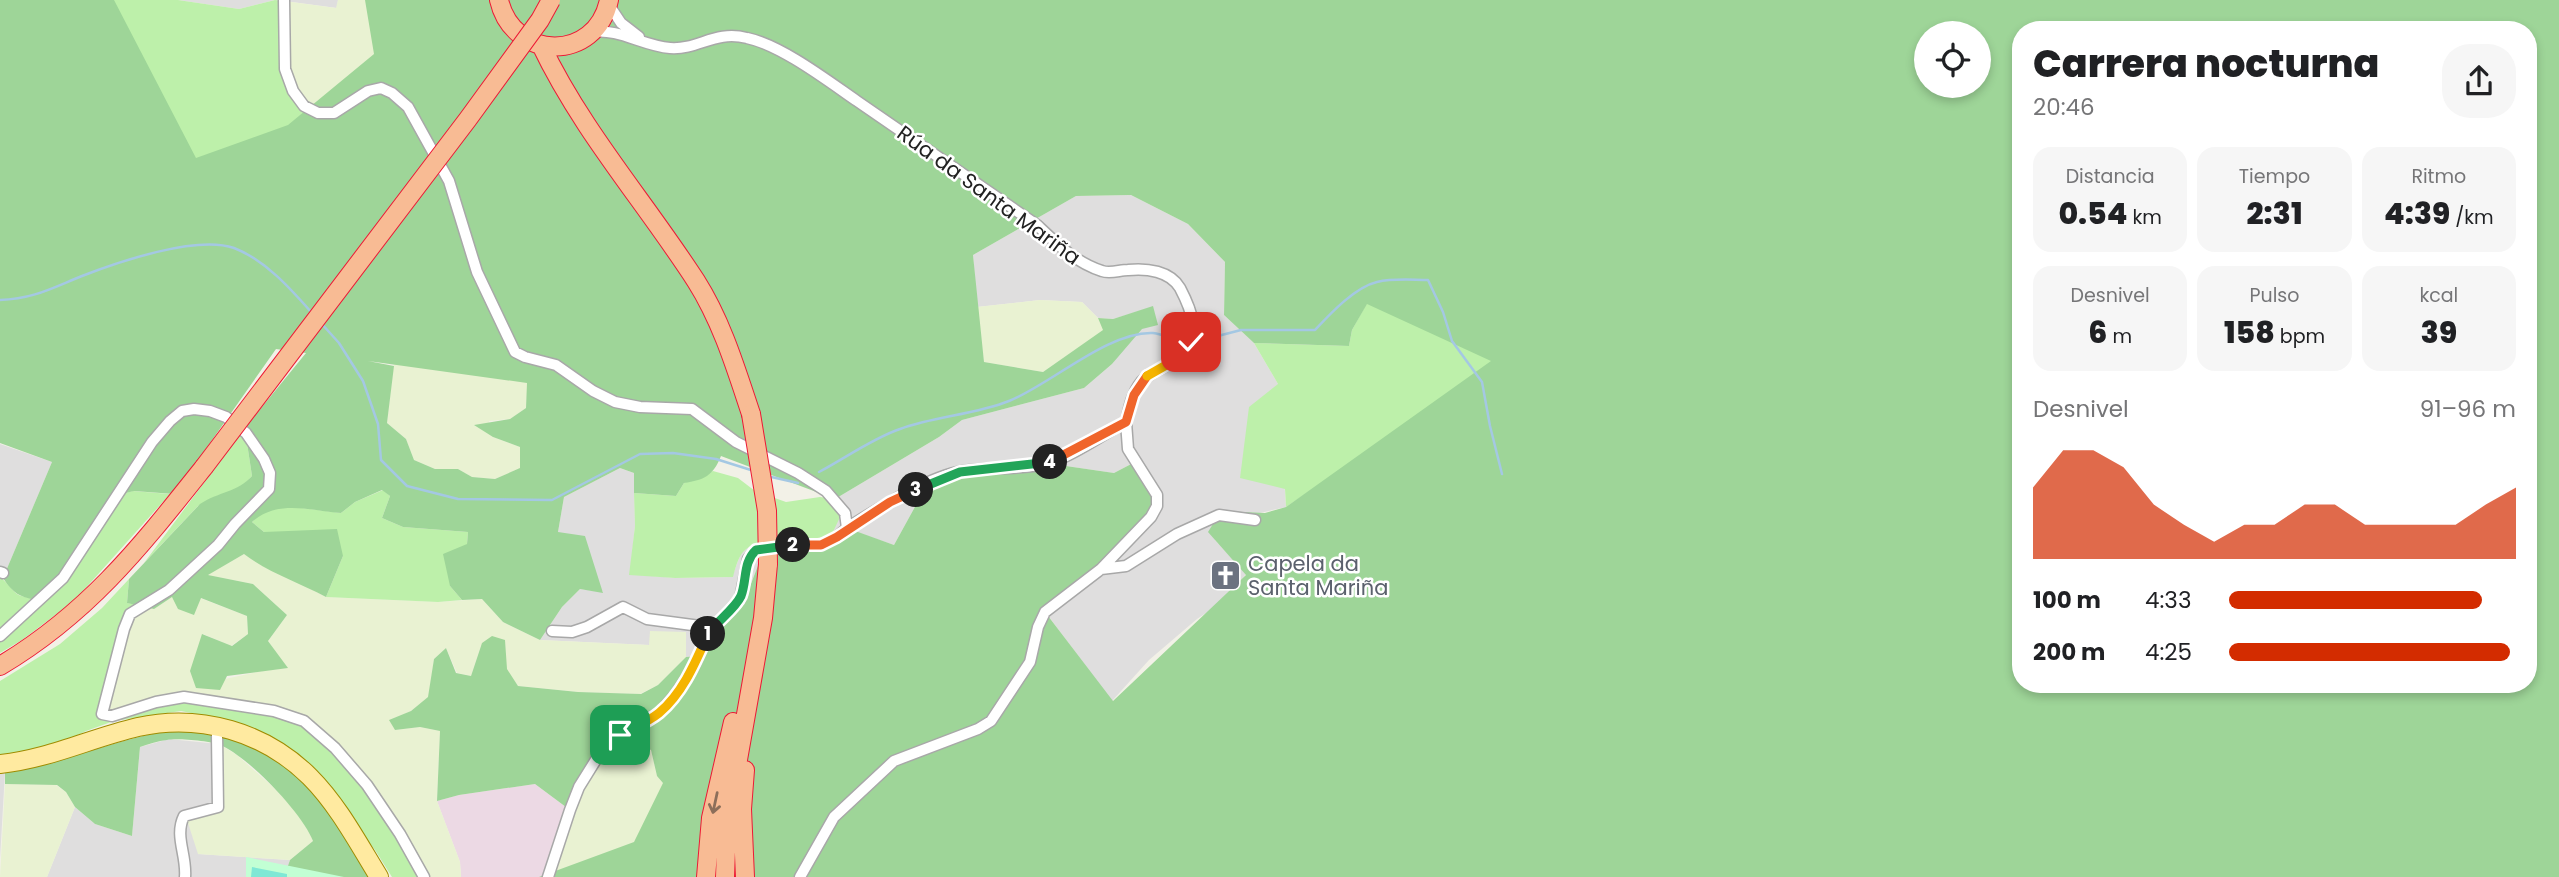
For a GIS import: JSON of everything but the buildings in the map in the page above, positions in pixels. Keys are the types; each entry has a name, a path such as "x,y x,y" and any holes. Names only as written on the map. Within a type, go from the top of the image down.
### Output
{"highway":[{"path":"499,0 510,25 517,33 541,46 568,45 582,40 603,19 609,2"},
{"path":"0,666 28,649 108,582 147,539 468,119 540,20 551,0"},
{"path":"568,45 565,54 567,73 587,126"},
{"path":"541,46 587,126 698,284 729,348 751,414 767,511 768,564 763,618 727,821 726,877"},
{"path":"706,877 712,818 722,765 763,618"},
{"path":"745,877 742,808 746,760 763,661 763,618"}],"main road":[{"path":"0,764 53,754 139,727 189,723 234,730 274,748 312,778 337,811 379,877"}],"street":[{"path":"284,0 285,69 293,91 304,106 318,113 334,113 368,91 381,88 392,93 408,107 449,181 477,272 515,352 556,365 615,402 640,407 692,409 736,442 827,491 845,513 847,528"},
{"name":"Rúa da Santa Mariña","path":"609,2 621,23 651,44"},
{"name":"Rúa da Santa Mariña","path":"592,32 605,30 666,48 684,49 720,36 750,38 787,56 836,87 1037,225 1063,249 1087,265 1105,272 1132,269 1169,275 1176,282 1190,308 1195,324 1191,342 1182,356 1150,373 1140,384 1129,406 1126,422 1128,449 1157,495 1157,506 1151,517 1101,569 1045,612 1038,627 1030,662 990,721 978,729 894,761 834,817 800,877"},
{"path":"0,636 63,578 152,442 170,421 182,411 210,411 226,417 251,439 271,473 269,489 234,524 218,545 169,590 130,614 102,714 115,715 156,702 184,697 274,711 304,721 335,748 367,785 400,834 424,877"},
{"path":"548,877 569,810 597,758 620,735 659,713 675,695 693,668 709,633 740,599 748,559 756,550 779,546 821,545 890,502 946,476 990,467 1055,461 1126,422"},
{"name":"Rúa da Santa Mariña","path":"1101,569 1126,566 1177,534 1219,514 1255,520"},
{"path":"552,632 572,632 587,627 623,607 647,619 700,626 709,633"},
{"path":"218,702 218,715"},
{"path":"185,877 187,863 180,825 184,816 218,807 216,735"}],"shaded area":[{"path":"178,0 275,0 239,9"},
{"path":"277,0 338,0 337,8"},
{"path":"1131,195 1188,224 1225,262 1224,315 1254,343 1278,384 1286,507 1215,523 1215,540 1246,574 1224,601 1197,619 1149,660 1112,701 1043,609 1135,462 1114,473 1059,465 927,485 894,545 847,529 825,552 759,563 742,607 718,627 698,656 686,657 685,632 649,645 540,640 562,607 580,589 603,592 558,532 564,497 620,468 634,473 635,526 630,574 675,578 732,577 741,553 755,542 820,540 835,499 939,437 962,420 1084,388 1112,364 1153,307 1113,319 1098,318 1082,302 1040,300 977,307 973,255 1076,196"},
{"path":"0,444 52,462 3,578 0,577"},
{"path":"169,739 219,744 217,805 198,854 290,860 284,877 47,877 75,807 95,824 132,836 140,747"},
{"path":"0,771 5,772 0,859"},
{"path":"535,784 570,810 548,877 461,877 460,862 437,801 459,795"},
{"path":"252,867 287,874 287,877 251,877"}],"green space":[{"path":"0,0 114,0 196,158 288,125 374,54 365,0 2559,0 2559,877 539,877 634,842 663,783 657,776 651,750 634,743 619,754 605,757 570,810 535,784 459,795 437,801 440,731 420,727 395,730 389,720 411,711 428,697 434,659 446,648 456,673 471,676 482,643 492,636 505,640 507,669 518,686 641,694 658,685 686,657 698,656 718,627 742,607 759,563 773,559 779,546 821,545 847,528 894,545 927,485 960,472 1059,465 1114,473 1135,462 1157,506 1101,569 1045,612 1113,701 1246,575 1208,532 1221,511 1265,513 1286,507 1491,361 1367,304 1352,330 1349,346 1254,343 1224,315 1225,262 1188,224 1131,195 1076,196 973,255 984,362 1043,372 1103,330 1098,318 1113,319 1153,306 1158,325 1142,329 1112,364 1084,388 962,420 939,437 835,499 721,456 711,473 684,483 676,496 634,493 634,473 620,468 564,497 558,532 585,536 603,593 580,589 562,607 540,640 503,622 482,599 462,600 450,586 443,554 467,544 468,532 403,527 382,518 390,496 382,490 355,502 341,513 283,509 262,515 252,522 264,532 337,529 343,556 326,597 244,554 208,575 253,584 287,615 268,641 288,668 227,676 220,690 196,688 190,671 202,634 232,646 248,634 247,616 201,598 194,615 178,609 172,597 154,609 127,603 129,579 200,504 234,489 252,476 247,443 248,424 306,353 276,349 174,494 134,491 117,495 93,532 39,600 18,594 3,578 52,462 0,443","holes":["368,361 527,383 526,408 510,419 474,425 493,437 520,447 520,468 495,479 472,477 458,469 435,469 414,460 406,439 387,423 394,366"]},
{"path":"108,0 178,0 239,9 275,0 284,1 284,52 293,91 318,113 198,165"},
{"path":"338,0 373,0 383,46 334,113 304,106 285,69 284,1 336,8"},
{"path":"411,212 529,367 526,408 510,419 489,421 493,437 520,447 521,468 495,479 472,477 458,469 435,469 414,460 406,439 387,423"},
{"path":"1040,300 1082,302 1098,318 1104,330 1043,372 984,362 977,307"},
{"path":"1367,303 1486,347 1497,364 1286,507 1285,489 1240,478 1249,407 1278,384 1254,343 1349,346 1352,330"},
{"path":"248,424 247,443 252,476 242,487 198,506 144,563"},
{"path":"713,471 738,478 755,491 786,502 820,497 835,499 841,515 832,534 810,539 773,540 751,546 741,554 733,577 675,578 629,575 635,526 634,493 676,496 684,483"},
{"path":"383,490 390,496 382,518 403,527 468,532 467,544 450,586 462,600 438,602 326,597 343,556 264,532 252,522 264,509 287,506 341,513 355,502"},
{"path":"133,491 170,494 74,601 0,653 0,577 20,596 42,598 117,495"},
{"path":"244,554 326,597 438,602 482,599 503,622 540,640 649,645 650,631 686,632 686,657 658,685 640,694 578,692 518,686 506,669 505,640 481,646 471,676 457,673 446,648 434,659 429,697 411,711 390,721 395,730 420,727 440,731 437,801 460,862 461,877 422,877 240,705 102,714 130,614 144,606 154,609 172,597 194,614 200,598 247,616 248,634 231,646 203,634 219,690 225,679 287,668 268,641 287,615 253,584 207,575"},
{"path":"129,579 127,603 144,606 130,614 102,714 184,697 302,720 340,754 424,877 392,877 375,850 327,789 230,724 201,715 181,711 114,721 52,748 0,756 0,681 60,644 102,608"},
{"path":"177,730 234,738 264,751 284,764 332,817 371,877 284,877 290,860 313,841 298,816 273,787 245,761 220,745 172,739 140,747 132,836 95,824 75,807 66,792 57,785 5,784 5,771 49,763 134,738"},
{"path":"634,743 651,750 657,776 671,779 656,865 551,877 547,862 597,758 619,754"},
{"path":"219,744 237,755 273,787 309,830 313,841 290,860 198,854 187,820 217,805"},
{"path":"5,784 56,785 66,792 75,807 47,877 0,877"},
{"path":"246,857 344,877 246,877"}],"waterway":[{"path":"0,300 33,295 157,252 179,247 218,245 234,248 267,267 312,313"},
{"path":"1210,338 1241,330 1315,330 1343,302 1369,285 1390,280 1428,280 1443,312 1452,341 1482,382 1502,474"},
{"path":"321,323 339,343 363,381 378,424 381,460 407,486 458,499 552,500 640,454 673,453 716,459 754,471"},
{"path":"819,472 869,443 900,429 1009,401 1098,349 1117,341 1153,333 1179,340"},
{"path":"767,476 798,483"}],"place":[{"name":"Capela da Santa Mariña","path":"1225,575"}],"route":[{"path":"620,735 659,713 675,695 693,668 709,633 740,599 748,559 753,552 779,546 821,545 890,502 946,476 990,467 1055,461 1126,422 1129,406 1140,384 1150,373 1182,356 1191,342"}]}
